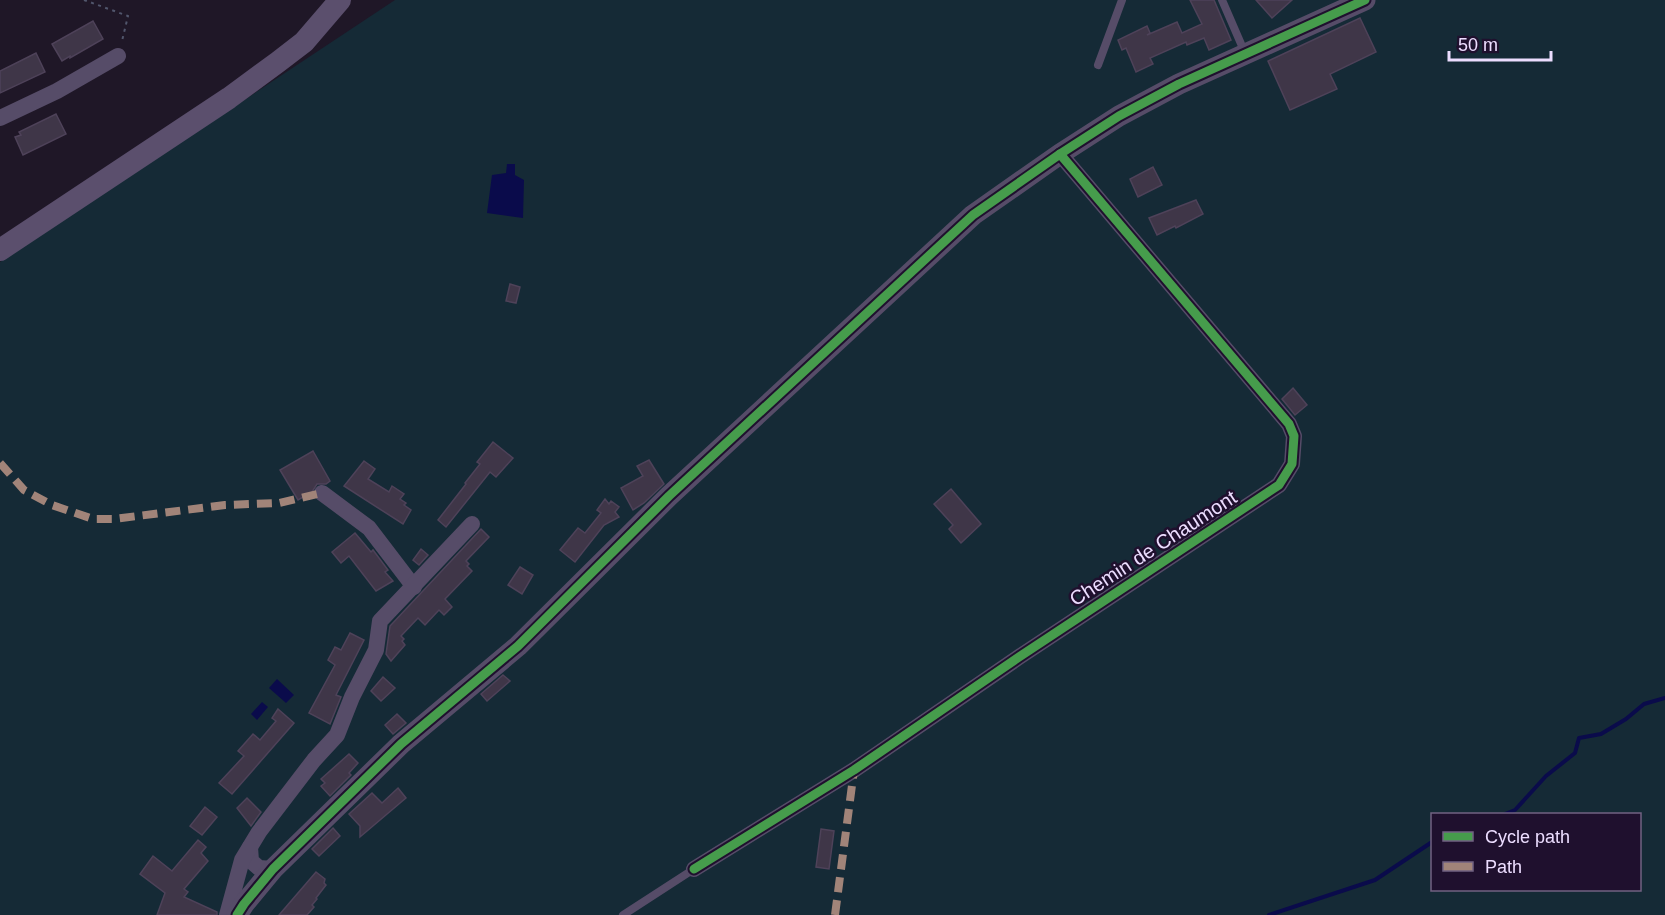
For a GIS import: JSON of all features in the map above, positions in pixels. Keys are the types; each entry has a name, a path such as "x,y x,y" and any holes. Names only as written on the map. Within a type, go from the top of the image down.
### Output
{"main road":[{"path":"0,250 229,98 278,62 304,42 340,0"}],"street":[{"path":"237,915 273,869 401,744 518,646 669,496 973,215 1060,154 1129,110 1179,84 1365,0"},
{"path":"0,118 57,91 118,56"},
{"name":"Chemin de Chaumont","path":"694,869 854,770 1019,657 1227,521 1279,485 1292,464 1293,436 1288,424 1060,154"},
{"path":"322,493 369,528 414,587"},
{"path":"226,915 242,860 259,832 314,760 337,735 352,697 376,650 380,621 472,524"},
{"path":"250,847 251,861 259,868 273,869"}],"lane":[{"path":"1098,65 1122,0"},
{"path":"1222,0 1246,54"},
{"path":"623,915 694,869"}],"path":[{"path":"84,0 128,16 118,56"}],"shaded area":[{"path":"395,0 1665,0 1665,915 0,915 0,262"},
{"path":"507,164 515,164 515,175 524,180 523,218 487,213 492,175 506,173"},
{"path":"277,679 294,695 286,703 269,688"},
{"path":"262,702 268,707 257,720 251,714"}],"building":[{"path":"1190,0 1214,0 1231,40 1209,50 1204,38 1187,45 1186,42 1150,58 1153,64 1136,72 1126,48 1122,50 1118,40 1147,26 1150,33 1147,35 1177,22 1182,33 1202,24"},
{"path":"1256,0 1292,0 1272,18"},
{"path":"1360,18 1376,52 1330,74 1337,89 1290,110 1268,61"},
{"path":"93,21 103,39 62,61 52,44"},
{"path":"36,53 45,72 0,93 0,71"},
{"path":"56,114 66,134 23,155 15,137 21,135 19,132"},
{"path":"1153,167 1162,185 1138,197 1130,179"},
{"path":"1196,200 1203,214 1157,235 1149,218"},
{"path":"510,284 520,287 516,303 506,301"},
{"path":"1293,388 1307,405 1295,415 1282,399"},
{"path":"493,442 513,458 496,477 490,472 446,527 438,520 466,484 480,464 477,462"},
{"path":"313,451 330,481 326,484 317,484 312,492 298,500 280,470"},
{"path":"649,460 664,484 633,510 621,488 643,476 637,466"},
{"path":"364,461 375,469 368,479 389,492 392,486 404,494 400,499 411,510 403,524 344,486"},
{"path":"951,489 981,524 961,543 949,529 953,525 934,504"},
{"path":"605,499 609,504 611,501 619,507 615,512 619,517 604,525 575,562 560,550 578,528 585,533 601,513 597,510"},
{"path":"481,529 489,537 466,561 472,571 445,599 452,607 444,615 439,610 425,625 418,618 401,636 405,645 391,661 386,654 390,626"},
{"path":"355,533 371,552 373,550 388,570 385,572 393,581 376,591 349,556 341,563 332,552"},
{"path":"421,549 428,555 419,565 413,560"},
{"path":"520,567 533,575 522,594 508,585"},
{"path":"350,633 364,640 336,695 341,697 330,724 309,713 335,665 328,660 335,647 341,650"},
{"path":"503,675 510,681 487,701 481,694"},
{"path":"383,677 395,688 381,701 371,691"},
{"path":"278,709 294,723 232,794 219,783 244,756 238,751 253,734 260,740 276,721 272,718"},
{"path":"397,714 406,723 393,734 385,725"},
{"path":"349,754 358,763 349,773 351,775 330,796 321,786 325,783 321,779"},
{"path":"398,788 406,798 360,837 360,826 349,814 372,793 382,803"},
{"path":"247,798 261,812 251,826 237,808"},
{"path":"205,807 217,817 202,835 190,826"},
{"path":"333,828 340,836 319,856 312,849"},
{"path":"821,829 834,831 829,869 816,867"},
{"path":"198,840 206,847 201,853 208,861 184,889 188,892 184,897 217,912 217,915 157,915 165,893 140,874 153,856 172,871"},
{"path":"316,872 325,879 326,885 312,905 314,907 307,915 279,915"}],"waterway":[{"path":"1508,813 1515,810 1546,776 1575,753 1579,738 1601,734 1626,719 1644,704 1665,698"},
{"path":"1269,915 1375,880 1431,843"}],"marked path":[{"path":"0,463 24,490 52,505 93,519 114,519 225,505 279,503 322,493"},
{"path":"835,915 854,770"}],"cycle path":[{"path":"237,915 273,869 401,744 518,646 669,496 973,215 1119,116 1179,84 1365,0"},
{"path":"694,869 854,770 1019,657 1279,485 1292,464 1294,436 1289,424 1060,154"}]}
